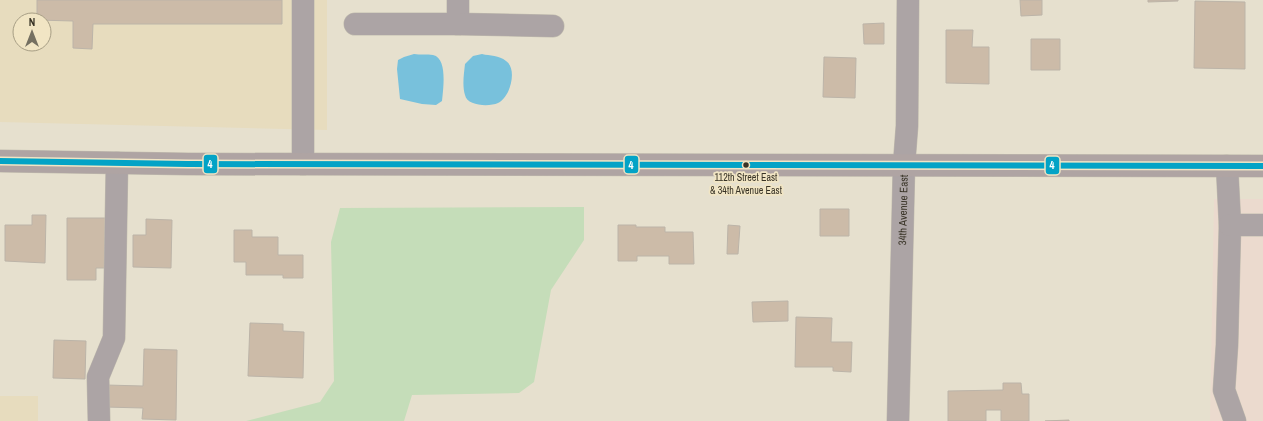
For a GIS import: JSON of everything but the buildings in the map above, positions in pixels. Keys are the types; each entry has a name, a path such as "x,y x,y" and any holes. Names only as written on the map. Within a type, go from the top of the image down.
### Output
{"main road":[{"path":"0,161 303,164 1263,166"}],"street":[{"path":"303,0 303,164"},
{"path":"458,0 458,24"},
{"name":"34th Avenue East","path":"898,421 904,165 907,126 908,0"},
{"path":"355,24 554,26"},
{"path":"99,421 98,377 114,338 117,163"},
{"path":"1227,166 1230,225 1227,345 1224,390 1235,421"},
{"path":"1230,225 1263,225"}],"shaded area":[{"path":"0,0 327,0 327,130 0,122"},
{"path":"1214,199 1263,199 1263,421 1210,421"},
{"path":"0,396 38,396 38,421 0,421"}],"green space":[{"path":"584,207 584,240 551,290 534,382 519,393 412,395 404,421 246,421 320,402 334,381 331,242 340,208"}],"water":[{"path":"414,54 433,55 438,57 441,62 444,75 442,101 436,105 422,104 400,99 397,69 398,60"},
{"path":"482,54 503,59 510,65 512,70 509,90 498,103 479,105 467,99 465,95 463,83 465,64 473,56"}],"transit line":[{"name":"4","path":"0,161 188,164 1263,166"}],"place":[{"name":"112th Street East & 34th Avenue East","path":"746,165"}]}
